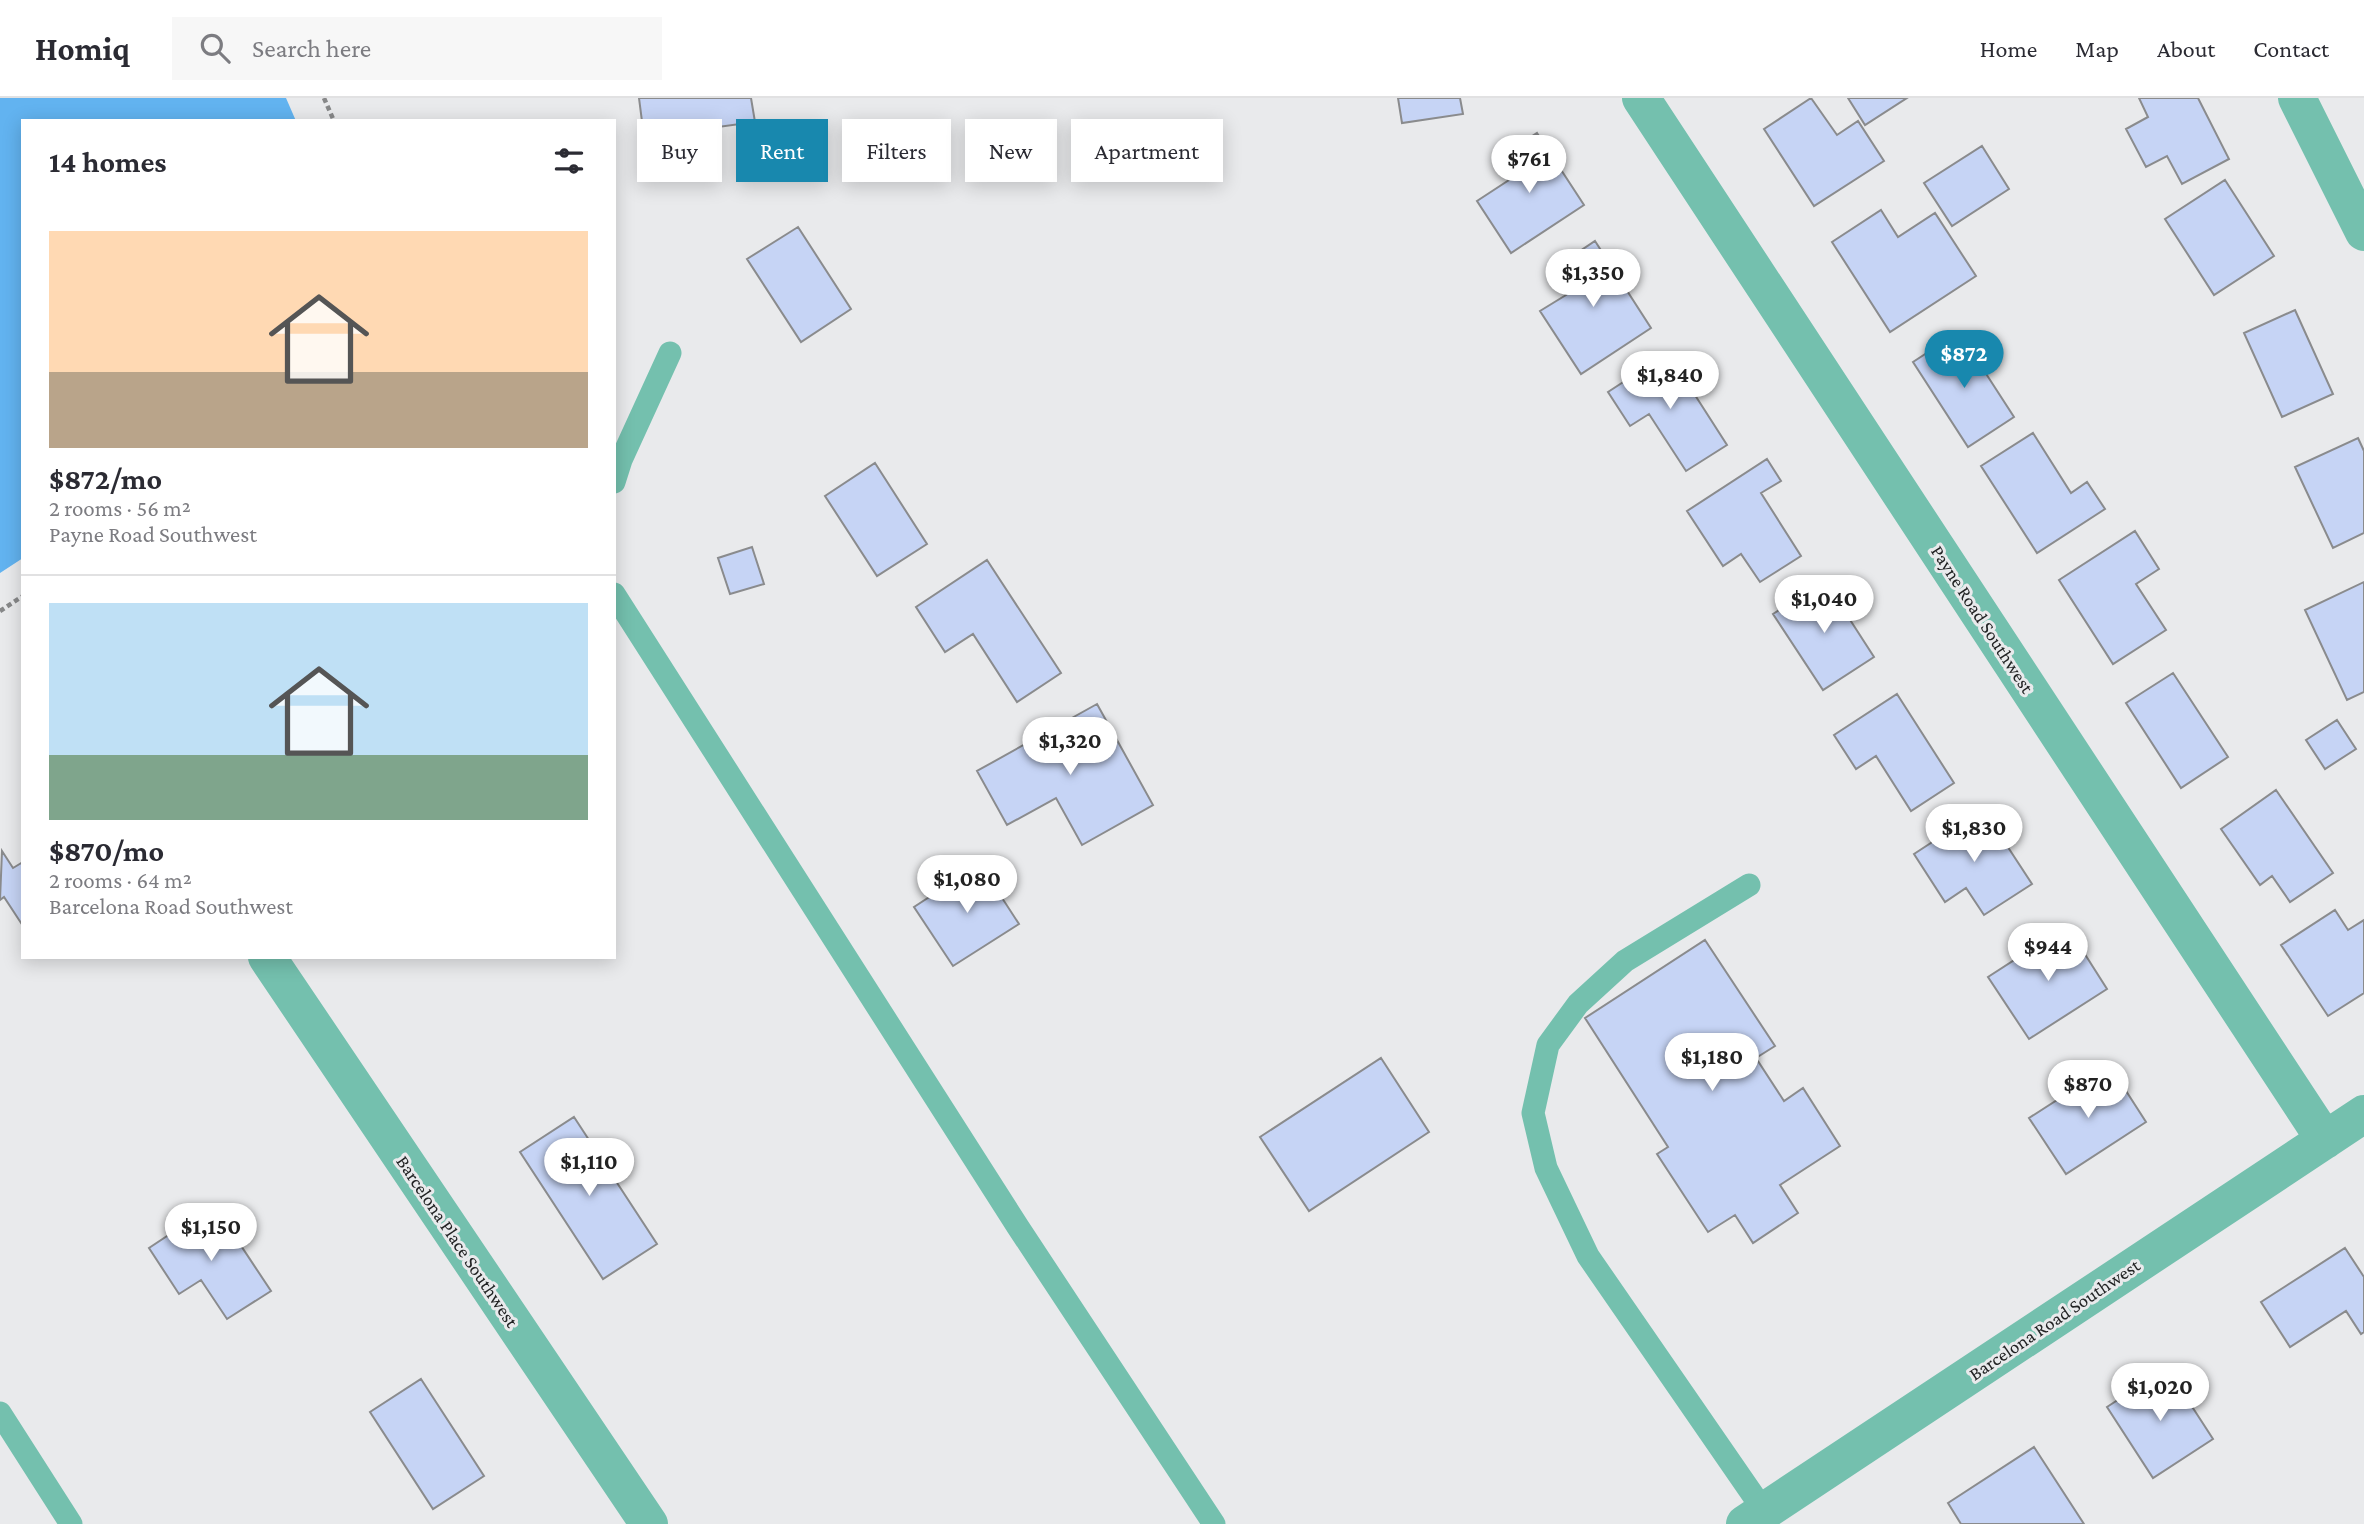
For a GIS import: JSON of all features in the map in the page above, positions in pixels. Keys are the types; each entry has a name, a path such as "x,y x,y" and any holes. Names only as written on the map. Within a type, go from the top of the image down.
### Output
{"street":[{"name":"Payne Road Southwest","path":"1641,98 2325,1140"},
{"path":"2297,98 2364,232"},
{"name":"Barcelona Place Southwest","path":"268,959 649,1524"},
{"name":"Barcelona Road Southwest","path":"1755,1518 2364,1114"}],"lane":[{"path":"616,476 670,353"},
{"path":"616,601 1018,1227 1214,1524"},
{"path":"1749,885 1625,961 1578,1004 1548,1045 1533,1113 1546,1168 1588,1255 1755,1518"},
{"path":"0,1413 71,1524"}],"path":[{"path":"324,98 333,119"},
{"path":"0,611 21,597"}],"water":[{"path":"0,98 286,98 295,119 21,119 21,559 0,573"}],"building":[{"path":"639,98 751,98 754,119 736,119 736,125 722,126 722,119 642,119"},
{"path":"1398,98 1460,98 1463,114 1402,123"},
{"path":"1811,98 1837,135 1858,121 1884,161 1814,206 1764,129"},
{"path":"1848,98 1907,98 1865,125"},
{"path":"2139,98 2198,98 2229,159 2182,184 2167,156 2146,167 2126,129 2148,117"},
{"path":"1537,133 1584,205 1511,253 1477,201 1509,180 1495,160"},
{"path":"1982,146 2009,189 1952,226 1924,183"},
{"path":"2225,180 2274,256 2214,295 2165,219"},
{"path":"1881,210 1898,237 1935,213 1976,276 1890,332 1832,242"},
{"path":"798,227 851,309 801,342 747,259"},
{"path":"1595,241 1651,328 1581,374 1540,311 1566,295 1550,271"},
{"path":"2295,310 2333,394 2282,417 2244,333"},
{"path":"1959,332 2014,417 1968,447 1913,362"},
{"path":"1668,353 1727,445 1686,471 1649,414 1630,426 1608,392"},
{"path":"2033,433 2071,493 2087,482 2105,509 2037,553 1981,466"},
{"path":"2358,438 2364,451 2364,533 2333,548 2295,467"},
{"path":"1767,459 1781,481 1761,493 1801,556 1760,582 1741,554 1723,566 1687,511"},
{"path":"875,463 927,544 877,576 825,496"},
{"path":"2135,531 2159,569 2136,584 2166,630 2113,664 2059,580"},
{"path":"752,547 764,584 730,594 718,558"},
{"path":"987,560 1061,673 1017,702 973,634 945,652 916,607"},
{"path":"1825,581 1874,657 1823,690 1773,614"},
{"path":"2364,582 2364,692 2347,700 2305,610"},
{"path":"2173,673 2228,757 2181,788 2126,703"},
{"path":"1897,694 1954,783 1911,811 1876,756 1856,769 1834,735"},
{"path":"1097,704 1153,805 1082,845 1056,798 1007,825 977,771"},
{"path":"2337,720 2356,749 2325,769 2306,740"},
{"path":"2276,790 2333,873 2290,902 2272,876 2260,885 2221,829"},
{"path":"1983,809 2032,884 1984,915 1966,888 1945,902 1914,854"},
{"path":"2,851 13,868 21,863 21,923 4,897 0,900"},
{"path":"980,864 1019,924 953,966 914,907"},
{"path":"2335,910 2348,930 2364,920 2364,993 2328,1016 2281,945"},
{"path":"2067,926 2107,989 2029,1039 1988,977"},
{"path":"1705,940 1775,1046 1756,1058 1784,1101 1803,1088 1840,1146 1780,1185 1798,1213 1753,1243 1735,1215 1708,1232 1657,1154 1668,1147 1585,1018"},
{"path":"1381,1058 1429,1132 1309,1211 1260,1137"},
{"path":"2110,1066 2146,1122 2066,1174 2029,1118"},
{"path":"574,1117 657,1244 603,1279 520,1152"},
{"path":"214,1205 271,1291 227,1319 201,1280 179,1294 149,1248"},
{"path":"2345,1248 2364,1277 2364,1332 2361,1334 2346,1311 2290,1347 2261,1302"},
{"path":"2167,1368 2213,1439 2153,1478 2107,1407"},
{"path":"421,1379 484,1476 433,1509 370,1412"},
{"path":"2034,1447 2084,1524 1961,1524 1948,1503"}]}
